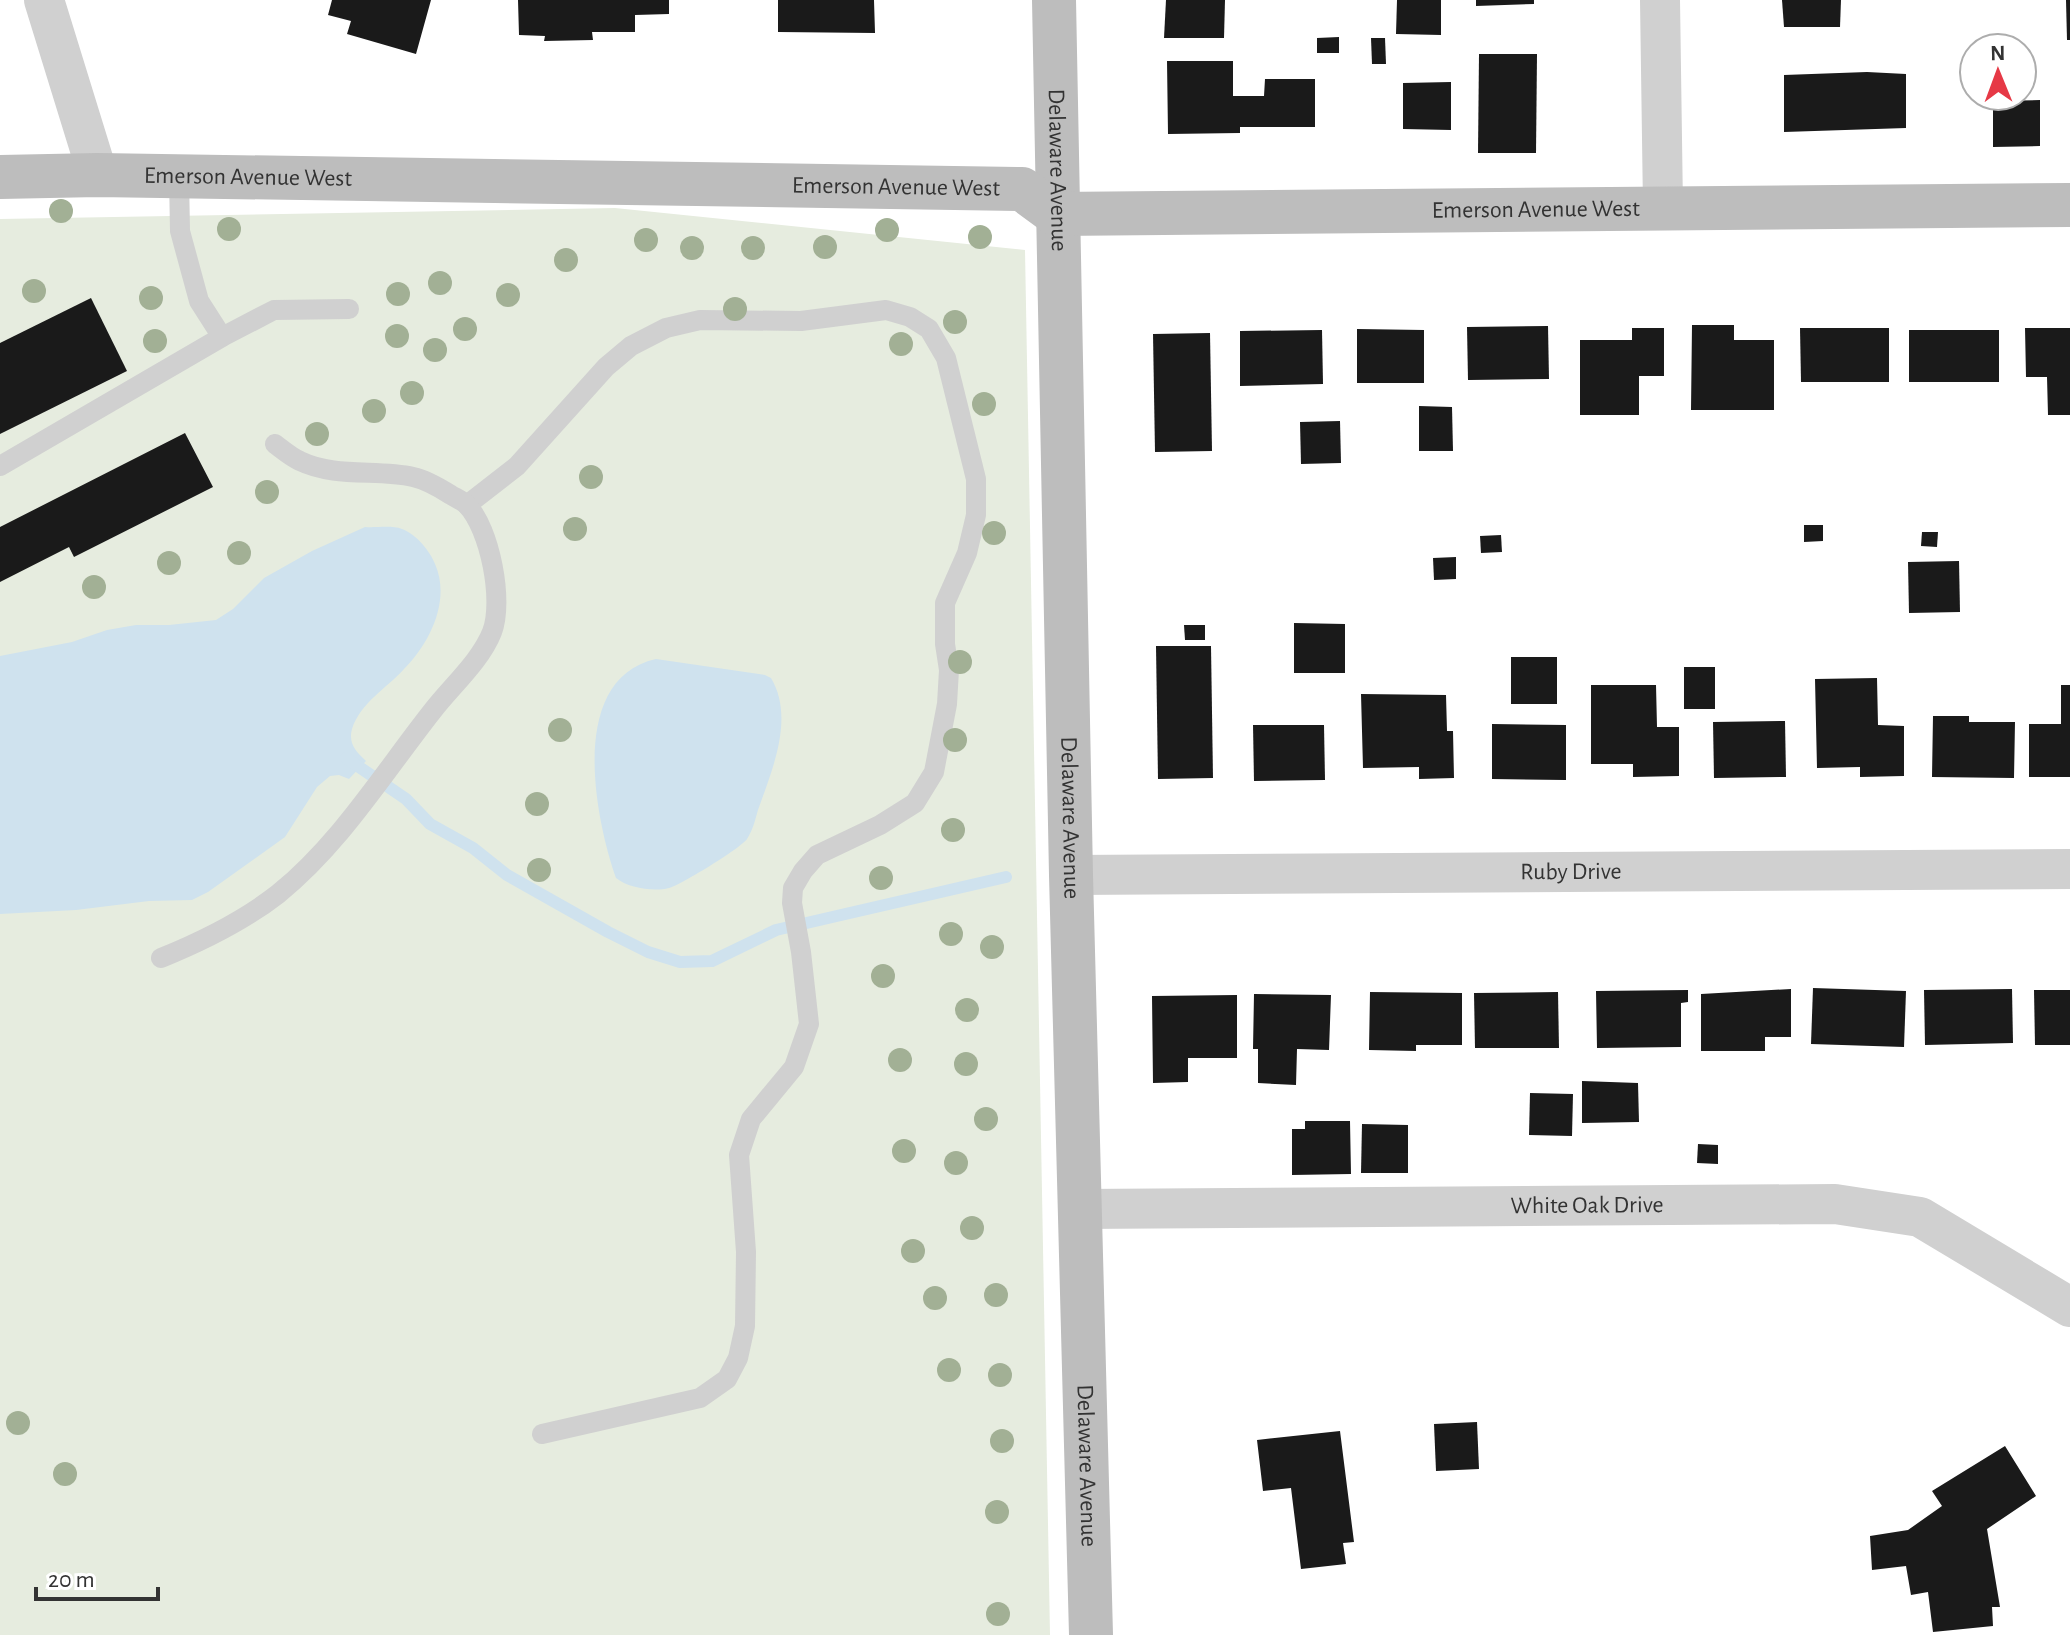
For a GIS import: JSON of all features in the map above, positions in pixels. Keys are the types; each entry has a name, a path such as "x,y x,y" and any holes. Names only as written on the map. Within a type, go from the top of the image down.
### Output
{"street":[{"path":"44,0 98,175"},
{"name":"Delaware Avenue","path":"1054,0 1056,214 1091,1635"},
{"path":"1660,0 1663,207"},
{"name":"Emerson Avenue West","path":"0,177 98,175 1022,189 1056,214 2070,205"},
{"name":"Ruby Drive","path":"1071,875 2070,869"},
{"name":"White Oak Drive","path":"1079,1209 1835,1204 1920,1217 2070,1307"}],"lane":[{"path":"179,177 180,231 199,301 222,337"},
{"path":"0,466 274,310 349,309"},
{"path":"467,505 517,466 606,367 631,346 666,328 700,320 801,321 886,310 910,317 929,329 946,358 976,479 976,515 967,553 945,603 945,644 949,670 945,717 934,772 915,803 880,825 817,855 793,888 792,903 809,1024 794,1067 751,1119 739,1155 746,1252 745,1326 738,1358 727,1379 700,1398 542,1434"},
{"path":"161,958 223,931 276,895 314,861 479,655 493,631 496,599 493,565 485,536 467,505 415,477 362,474 300,462 275,444"}],"shaded area":[{"path":"615,208 1025,250 1050,1635 0,1635 0,219"}],"water":[{"path":"365,527 398,528 417,539 435,564 441,592 435,620 422,647 356,719 351,734 352,743 366,761 349,779 330,776 317,787 285,837 192,900 0,914 0,656 136,625 216,620 233,609 264,578 312,551"},
{"path":"656,659 771,678 778,694 781,727 775,761 747,839 685,881 656,890 634,887 616,878 601,821 595,754 599,721 609,693 628,672"}],"building":[{"path":"332,0 431,0 416,54 347,34 351,21 328,15"},
{"path":"518,0 669,0 669,14 635,15 635,32 592,32 593,40 544,41 545,36 519,35"},
{"path":"778,0 874,0 875,33 778,32"},
{"path":"1166,0 1225,0 1224,38 1164,38"},
{"path":"1397,0 1441,0 1441,35 1396,34"},
{"path":"1476,0 1534,0 1534,4 1476,6"},
{"path":"1782,0 1841,0 1840,27 1784,27"},
{"path":"2066,0 2070,0 2070,40 2067,40"},
{"path":"1339,37 1339,53 1317,53 1317,38"},
{"path":"1371,38 1385,38 1386,64 1372,64"},
{"path":"1479,54 1537,54 1536,153 1478,153"},
{"path":"1167,61 1233,61 1233,96 1264,96 1265,79 1315,79 1315,127 1240,127 1240,133 1168,134"},
{"path":"1906,74 1906,128 1784,132 1784,75"},
{"path":"1451,82 1451,130 1403,129 1403,83"},
{"path":"2038,100 2040,146 1993,147 1993,112 2038,112"},
{"path":"91,298 127,371 0,434 0,343"},
{"path":"1692,325 1734,325 1734,340 1774,340 1774,410 1691,410"},
{"path":"1548,326 1549,379 1468,380 1467,327"},
{"path":"1632,328 1664,328 1664,376 1639,376 1639,415 1580,415 1580,340 1632,340"},
{"path":"1800,328 1889,328 1889,382 1801,382"},
{"path":"2025,328 2070,328 2070,415 2048,415 2047,377 2026,377"},
{"path":"1357,329 1424,330 1424,383 1357,383"},
{"path":"1322,330 1323,384 1240,386 1240,331"},
{"path":"1909,330 1999,330 1999,382 1909,382"},
{"path":"1210,333 1212,451 1155,452 1153,334"},
{"path":"1419,406 1452,407 1453,451 1419,451"},
{"path":"1340,421 1341,463 1301,464 1300,422"},
{"path":"185,433 213,487 74,557 69,547 0,582 0,527"},
{"path":"1804,525 1823,525 1823,541 1804,542"},
{"path":"1922,532 1938,532 1937,547 1921,546"},
{"path":"1501,535 1502,552 1481,553 1480,536"},
{"path":"1456,557 1456,579 1434,580 1433,558"},
{"path":"1959,561 1960,612 1909,613 1908,562"},
{"path":"1294,623 1345,624 1345,673 1294,673"},
{"path":"1184,625 1205,625 1205,640 1185,640"},
{"path":"1156,646 1211,646 1213,778 1158,779"},
{"path":"1511,657 1557,657 1557,704 1511,704"},
{"path":"1684,667 1715,667 1715,709 1684,709"},
{"path":"1877,678 1878,725 1904,726 1904,776 1860,777 1860,767 1817,768 1815,679"},
{"path":"1591,685 1656,685 1657,727 1679,727 1679,776 1633,777 1633,764 1591,764"},
{"path":"2061,685 2070,685 2070,777 2029,777 2029,724 2061,724"},
{"path":"1361,694 1446,695 1447,731 1453,731 1454,778 1419,779 1419,767 1363,768"},
{"path":"1933,716 1969,716 1969,722 2015,722 2014,778 1932,777"},
{"path":"1785,721 1786,777 1714,778 1713,722"},
{"path":"1492,724 1566,725 1566,780 1492,779"},
{"path":"1253,725 1324,725 1325,780 1254,781"},
{"path":"1813,988 1906,991 1904,1047 1811,1044"},
{"path":"1791,989 1791,1037 1765,1037 1765,1051 1701,1051 1701,994"},
{"path":"2012,989 2013,1043 1925,1045 1924,990"},
{"path":"1688,990 1688,1002 1681,1003 1681,1047 1597,1048 1596,991"},
{"path":"2034,990 2070,990 2070,1045 2035,1045"},
{"path":"1370,992 1462,993 1462,1045 1416,1045 1416,1051 1369,1050"},
{"path":"1558,992 1559,1048 1475,1048 1474,993"},
{"path":"1254,994 1331,995 1329,1050 1297,1049 1296,1085 1258,1083 1258,1049 1253,1049"},
{"path":"1237,995 1237,1058 1188,1058 1188,1082 1153,1083 1152,996"},
{"path":"1582,1081 1638,1083 1639,1122 1582,1123"},
{"path":"1530,1093 1573,1094 1572,1136 1529,1135"},
{"path":"1305,1121 1350,1121 1351,1174 1292,1175 1292,1129 1305,1129"},
{"path":"1362,1124 1408,1125 1408,1173 1361,1173"},
{"path":"1698,1144 1718,1145 1718,1164 1697,1163"},
{"path":"1477,1422 1479,1469 1436,1471 1434,1424"},
{"path":"1340,1431 1354,1542 1343,1543 1346,1564 1301,1569 1291,1488 1263,1491 1257,1440"},
{"path":"2005,1446 2036,1496 1987,1529 2000,1607 1992,1607 1993,1626 1933,1632 1928,1592 1911,1595 1906,1566 1872,1570 1870,1536 1908,1530 1942,1506 1932,1491"}],"waterway":[{"path":"346,758 406,799 430,824 473,848 507,875 608,932 648,952 680,962 712,961 776,930 1006,877"}]}
